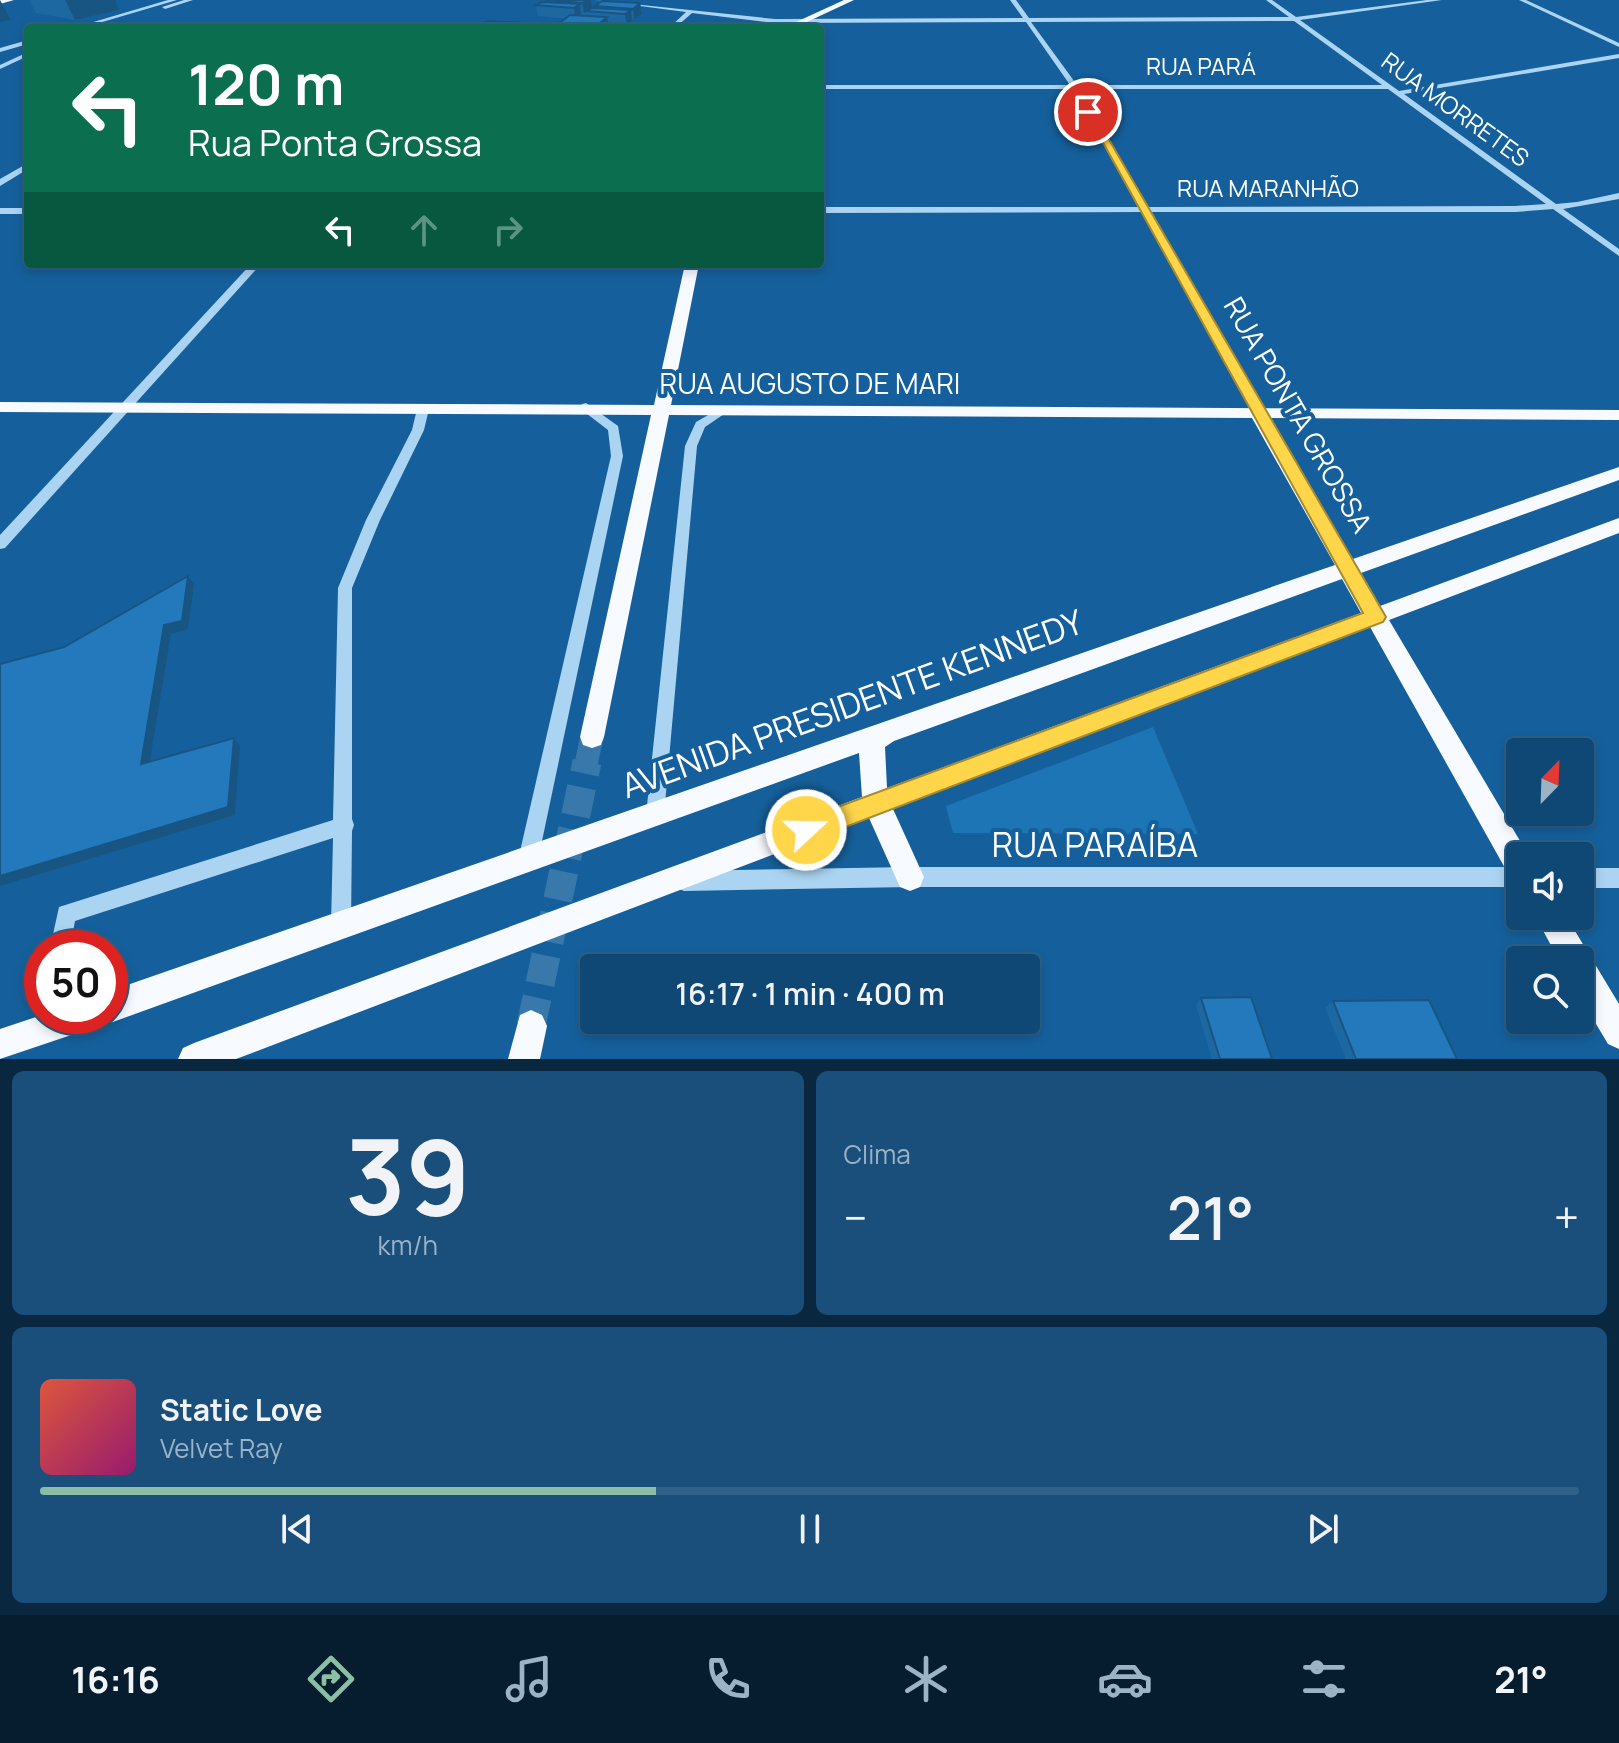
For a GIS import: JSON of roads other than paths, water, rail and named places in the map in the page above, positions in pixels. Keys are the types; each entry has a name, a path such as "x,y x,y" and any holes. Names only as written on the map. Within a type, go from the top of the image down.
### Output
{"main road":[{"path":"0,2 10,0"},
{"path":"794,24 850,0"},
{"path":"592,737 691,268"},
{"name":"RUA AUGUSTO DE MARI","path":"0,407 586,407 661,410 1619,415"},
{"name":"RUA PONTA GROSSA","path":"1258,414 1506,843"},
{"name":"AVENIDA PRESIDENTE KENNEDY","path":"128,1001 1619,473"},
{"path":"194,1059 1619,525"},
{"path":"885,733 873,742 868,771 876,803 910,877"},
{"path":"1594,991 1619,1033"},
{"path":"524,1059 531,1026"},
{"path":"0,1045 24,1034"}],"street":[{"path":"90,24 174,0"},
{"path":"106,24 190,0"},
{"path":"597,0 726,16 801,20 1295,19 1439,0"},
{"name":"RUA PONTA GROSSA","path":"1013,0 1075,87 1141,210 1258,414"},
{"name":"RUA MORRETES","path":"1269,0 1619,253"},
{"path":"1522,0 1619,45"},
{"path":"123,24 197,2"},
{"path":"676,24 691,11"},
{"path":"719,23 726,16"},
{"path":"0,50 24,45"},
{"path":"0,58 24,46"},
{"path":"0,67 24,56"},
{"name":"RUA PARÁ","path":"824,87 1394,90 1619,56"},
{"path":"0,183 24,168"},
{"name":"RUA MARANHÃO","path":"824,210 1555,207 1619,196"},
{"path":"0,211 24,211"},
{"path":"0,544 252,268"},
{"path":"528,860 617,456 614,429 606,419 586,407"},
{"path":"341,925 345,825 345,588 373,520 418,430 423,409"},
{"path":"655,815 691,446 700,425 724,410"},
{"path":"63,930 66,914 345,825"},
{"name":"RUA PARAÍBA","path":"670,881 910,877 1506,877"},
{"path":"1594,878 1619,878"}],"tunnel":[{"path":"586,764 592,737"},
{"path":"531,1026 587,762"}]}
